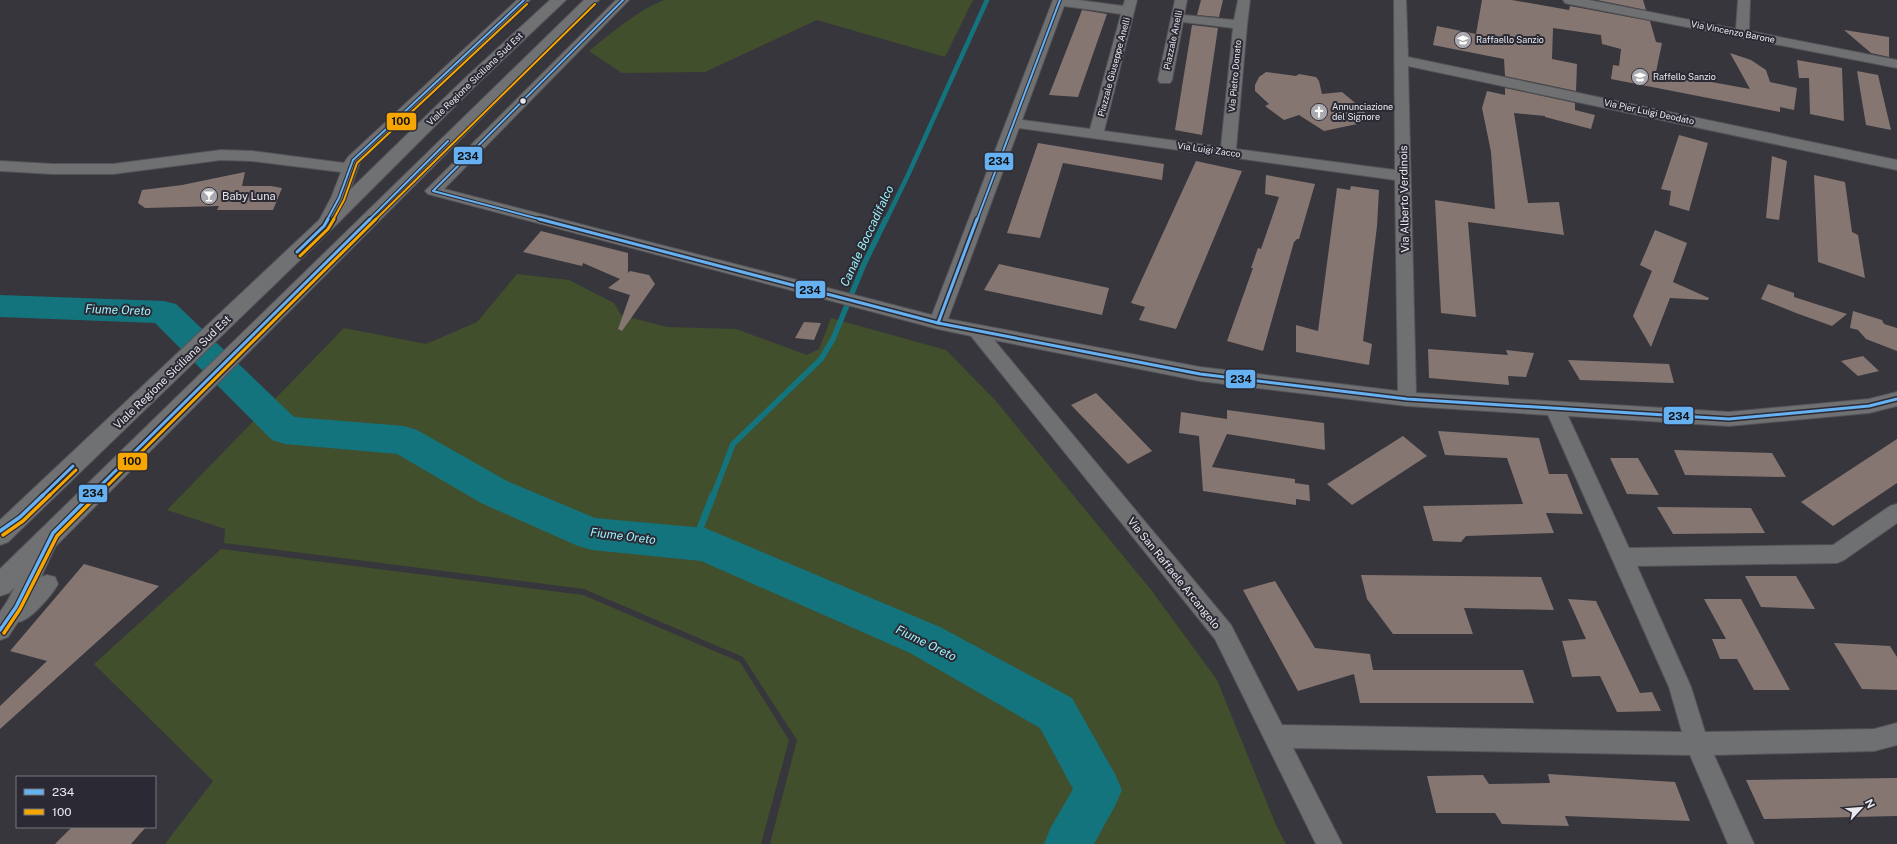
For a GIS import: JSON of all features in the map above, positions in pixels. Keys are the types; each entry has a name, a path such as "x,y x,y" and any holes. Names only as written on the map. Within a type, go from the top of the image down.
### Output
{"main road":[{"name":"Viale Regione Siciliana Sud Est","path":"0,535 324,226 469,83 559,0"},
{"path":"0,585 354,233 591,1"}],"street":[{"name":"Viale Regione Siciliana Sud Est","path":"324,226 339,198 353,160 524,0"},
{"path":"623,0 433,191 835,298 938,323 1200,374 1407,399 1729,419 1869,406 1897,399"},
{"name":"Piazzale Anelli","path":"1165,80 1182,0"},
{"name":"Via Pietro Donato","path":"1228,153 1240,25 1244,0"},
{"name":"Via Alberto Verdinois","path":"1400,0 1407,399"},
{"name":"Via Vincenzo Barone","path":"1569,0 1897,64"},
{"path":"1742,34 1744,0"},
{"path":"938,323 1059,1 1130,5"},
{"name":"Piazzale Giuseppe Anelli","path":"1096,135 1130,5"},
{"path":"1178,18 1240,25"},
{"name":"Via Pier Luigi Deodato","path":"1401,60 1897,165"},
{"name":"Via Luigi Zacco","path":"1014,123 1403,176"},
{"path":"0,166 53,169 113,169 206,157 244,156 350,168"},
{"name":"Via San Raffaele Arcangelo","path":"976,330 1223,632 1329,844"},
{"path":"1554,407 1680,686 1697,744 1741,844"},
{"path":"1623,557 1837,554 1897,512"},
{"name":"Viale Regione Siciliana Sud Est","path":"0,531 20,517"},
{"path":"0,630 16,607 53,533"},
{"path":"0,633 47,584"},
{"path":"1275,736 1697,744 1874,740 1897,734"}],"green space":[{"path":"664,0 973,0 945,57 817,20 705,72 622,73 589,51 634,16"},
{"path":"517,274 569,280 614,303 621,315 667,327 736,329 807,355 819,349 831,318 946,350 995,400 1152,591 1217,680 1276,825 1286,844 770,844 797,740 743,657 584,589 224,543 225,529 167,510 344,328 426,344 477,322"},
{"path":"221,549 583,595 740,662 789,740 761,844 165,844 213,781 94,664"}],"building":[{"path":"1201,0 1223,0 1219,17 1197,15"},
{"path":"1482,0 1512,0 1569,10 1570,6 1650,21 1656,42 1662,43 1656,72 1750,89 1730,53 1751,60 1766,70 1770,82 1797,88 1794,110 1780,107 1780,112 1611,79 1613,65 1619,66 1621,49 1602,44 1601,35 1553,28 1552,59 1577,64 1576,91 1505,76 1504,59 1433,45 1437,26 1476,34"},
{"path":"1597,0 1643,0 1646,10"},
{"path":"1082,10 1107,14 1078,97 1049,95"},
{"path":"1192,25 1218,28 1202,135 1175,130"},
{"path":"1844,30 1889,37 1889,57 1871,53"},
{"path":"1797,60 1842,68 1844,121 1810,114 1809,78 1799,78"},
{"path":"1857,71 1878,75 1891,130 1866,125"},
{"path":"1266,72 1296,76 1299,74 1316,77 1319,81 1322,94 1342,92 1365,111 1362,123 1324,131 1299,115 1284,120 1265,106 1269,104 1255,91 1255,85 1259,77"},
{"path":"1505,88 1575,103 1575,110 1595,115 1591,129 1545,116 1514,113 1528,203 1559,202 1564,235 1468,222 1476,317 1441,313 1435,200 1495,209 1491,152 1482,108 1487,91 1505,95"},
{"path":"1679,135 1708,143 1689,211 1669,205 1671,191 1661,189"},
{"path":"1038,143 1164,164 1162,180 1063,163 1040,238 1007,233"},
{"path":"1772,156 1787,161 1779,220 1766,218"},
{"path":"1196,161 1242,171 1176,329 1139,320 1145,307 1131,303"},
{"name":"Baby Luna","path":"245,172 242,186 271,186 282,188 273,210 217,210 219,206 145,208 138,203 142,190 182,185"},
{"path":"1266,175 1315,184 1299,239 1294,242 1263,351 1227,341 1253,268 1251,268 1258,248 1261,249 1279,197 1265,194"},
{"path":"1814,175 1845,182 1852,232 1858,235 1865,278 1818,262"},
{"path":"1351,186 1379,190 1377,226 1363,341 1372,344 1369,365 1296,352 1296,325 1318,331 1337,188 1350,190"},
{"path":"1655,230 1687,243 1673,282 1709,298 1708,300 1670,298 1651,347 1633,316 1652,271 1640,265"},
{"path":"541,231 628,253 628,273 630,271 649,275 655,284 622,331 618,329 630,295 608,288 620,279 583,263 582,266 523,252"},
{"path":"999,264 1109,288 1102,315 984,290"},
{"path":"1768,284 1794,293 1794,297 1847,314 1832,326 1796,313 1761,299"},
{"path":"1853,311 1882,320 1884,324 1897,328 1897,351 1866,339 1858,330 1850,328"},
{"path":"804,322 821,323 814,340 795,338"},
{"path":"1428,349 1508,355 1506,350 1534,353 1526,377 1508,376 1509,385 1429,378"},
{"path":"1863,356 1879,371 1858,376 1841,361"},
{"path":"1568,360 1669,364 1674,383 1580,380"},
{"path":"1096,393 1152,451 1128,464 1071,405"},
{"path":"1227,410 1324,423 1325,450 1227,434 1212,467 1295,479 1295,483 1309,485 1310,501 1296,499 1296,505 1203,491 1199,436 1179,433 1181,412 1227,419"},
{"path":"1438,431 1539,438 1549,474 1567,474 1583,514 1546,513 1554,533 1466,536 1461,542 1433,541 1423,506 1523,504 1507,458 1445,455"},
{"path":"1403,436 1427,456 1352,505 1327,484"},
{"path":"1897,439 1897,483 1833,526 1801,502"},
{"path":"1674,450 1772,453 1786,477 1685,475"},
{"path":"1610,458 1638,458 1659,495 1627,494"},
{"path":"1657,507 1751,508 1765,533 1673,534"},
{"path":"84,564 159,586 0,729 0,706 47,661 10,651"},
{"path":"1361,575 1541,577 1554,610 1464,608 1473,634 1393,634 1367,599"},
{"path":"1745,576 1796,576 1815,609 1761,607"},
{"path":"1275,581 1315,648 1370,654 1373,670 1523,670 1534,703 1360,703 1354,674 1298,691 1243,590"},
{"path":"1568,599 1596,601 1640,693 1652,692 1661,711 1617,712 1600,676 1572,677 1562,641 1586,639"},
{"path":"1704,599 1741,599 1790,690 1754,690 1737,659 1720,659 1712,639 1726,639"},
{"path":"1834,643 1890,646 1897,657 1897,690 1862,689"},
{"path":"1548,774 1675,782 1690,821 1565,816 1569,826 1502,824 1495,813 1436,813 1427,776 1483,775 1489,784 1550,783"},
{"path":"1897,778 1897,816 1764,819 1746,780"},
{"path":"71,828 145,828 131,844 55,844"}],"waterway":[{"name":"Canale Boccadifalco","path":"886,220 908,175 987,0"},
{"name":"Canale Boccadifalco","path":"713,496 733,444 821,359 833,339 864,264 886,219"},
{"name":"Fiume Oreto","path":"0,306 164,312 285,430 404,440 494,492 592,534 705,545 925,640 1056,713 1099,790 1068,844"},
{"name":"Canale Boccadifalco","path":"694,544 713,495"}],"transit line":[{"name":"234","path":"297,252 324,226 339,198 353,160 524,0"},
{"name":"234","path":"623,0 433,191 938,323 1200,374 1407,399 1729,419 1869,406 1897,399"},
{"name":"234","path":"938,323 1060,0"},
{"name":"100","path":"300,256 328,229 344,200 357,163 527,4"},
{"name":"100","path":"4,633 20,609 57,536 505,91 595,4"},
{"name":"234","path":"0,630 16,607 53,533 448,141"},
{"name":"234","path":"0,531 20,517 73,466"},
{"name":"100","path":"3,535 23,521 76,470"}],"place":[{"name":"Raffaello Sanzio","path":"1463,40"},
{"name":"Raffello Sanzio","path":"1640,77"},
{"name":"Annunciazione del Signore","path":"1319,112"},
{"name":"Baby Luna","path":"209,196"}]}
